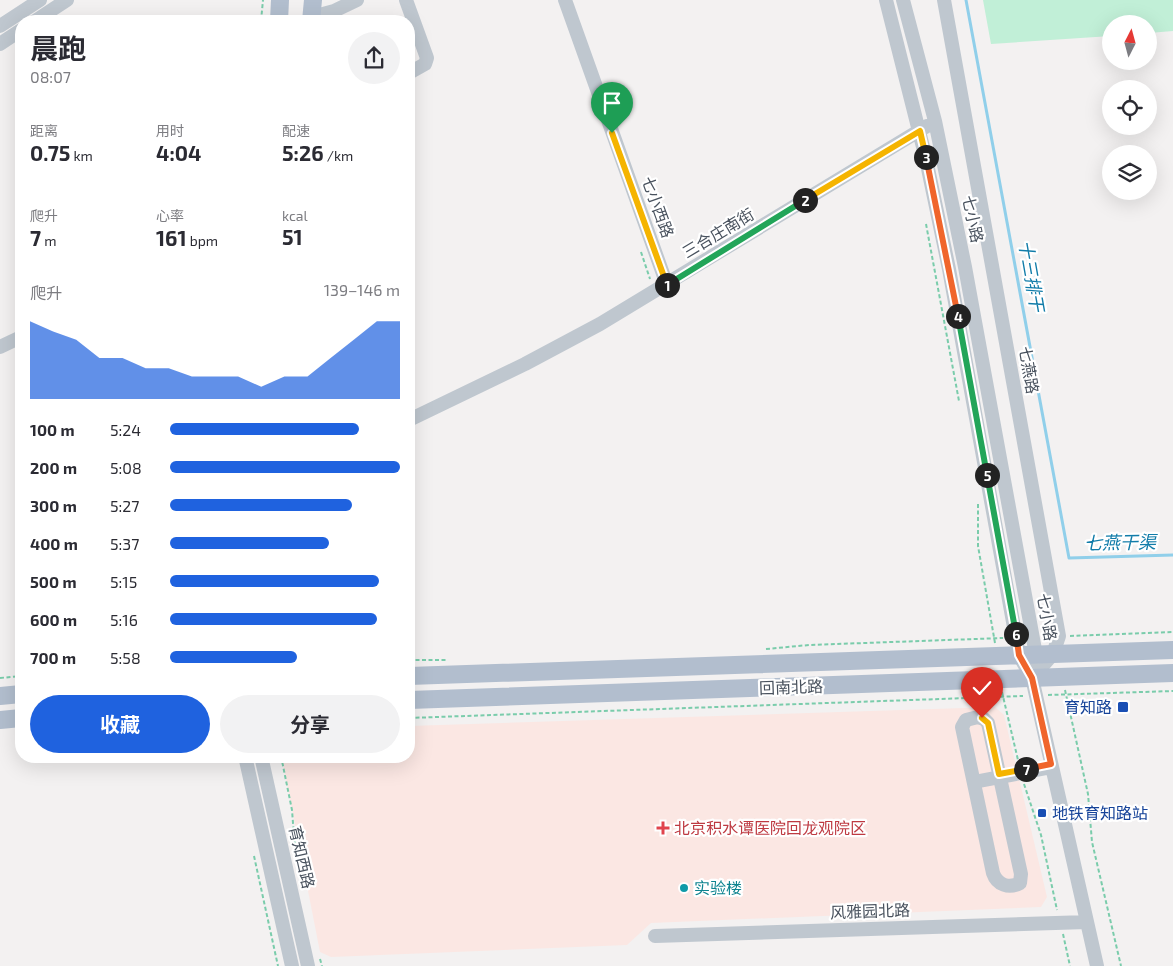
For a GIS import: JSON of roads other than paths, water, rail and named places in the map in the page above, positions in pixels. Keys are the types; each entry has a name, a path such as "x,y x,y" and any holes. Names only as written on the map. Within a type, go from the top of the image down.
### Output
{"main road":[{"path":"279,15 280,0"},
{"name":"回南北路","path":"415,676 1173,650"},
{"name":"回南北路","path":"415,700 1173,673"},
{"path":"0,696 15,695"},
{"path":"0,720 15,719"}],"street":[{"path":"17,15 40,0"},
{"path":"44,15 67,0"},
{"path":"312,13 334,11 357,0"},
{"path":"406,0 411,15"},
{"name":"七小西路","path":"565,0 667,285"},
{"name":"七小路","path":"886,0 920,131 949,269 1036,655"},
{"name":"七小路","path":"904,0 935,122 967,277 1036,655 1032,678"},
{"name":"七燕路","path":"944,0 1060,636 1036,655 1032,678"},
{"path":"0,26 15,16"},
{"path":"415,25 427,58 425,64 415,70"},
{"path":"0,44 15,34"},
{"name":"三合庄南街","path":"415,417 542,355 600,324 935,122"},
{"path":"0,347 15,340"},
{"path":"1032,678 1097,966"},
{"path":"980,717 988,723 1021,874 1020,883 1014,886 1000,884 994,876 973,781 962,727 965,721 980,717"},
{"name":"育知西路","path":"246,763 292,966"},
{"name":"育知西路","path":"263,763 308,966"},
{"path":"973,781 1052,765"},
{"name":"风雅园北路","path":"655,936 1087,922"}],"waterway":[{"name":"十三排干","path":"966,0 1069,558 1173,555"}],"place":[{"name":"育知路","path":"1123,707"},
{"name":"地铁育知路站","path":"1042,813"},
{"name":"北京积水谭医院回龙观院区","path":"663,828"},
{"name":"实验楼","path":"684,888"}],"water label":[{"name":"七燕干渠","path":"1120,543"}]}
